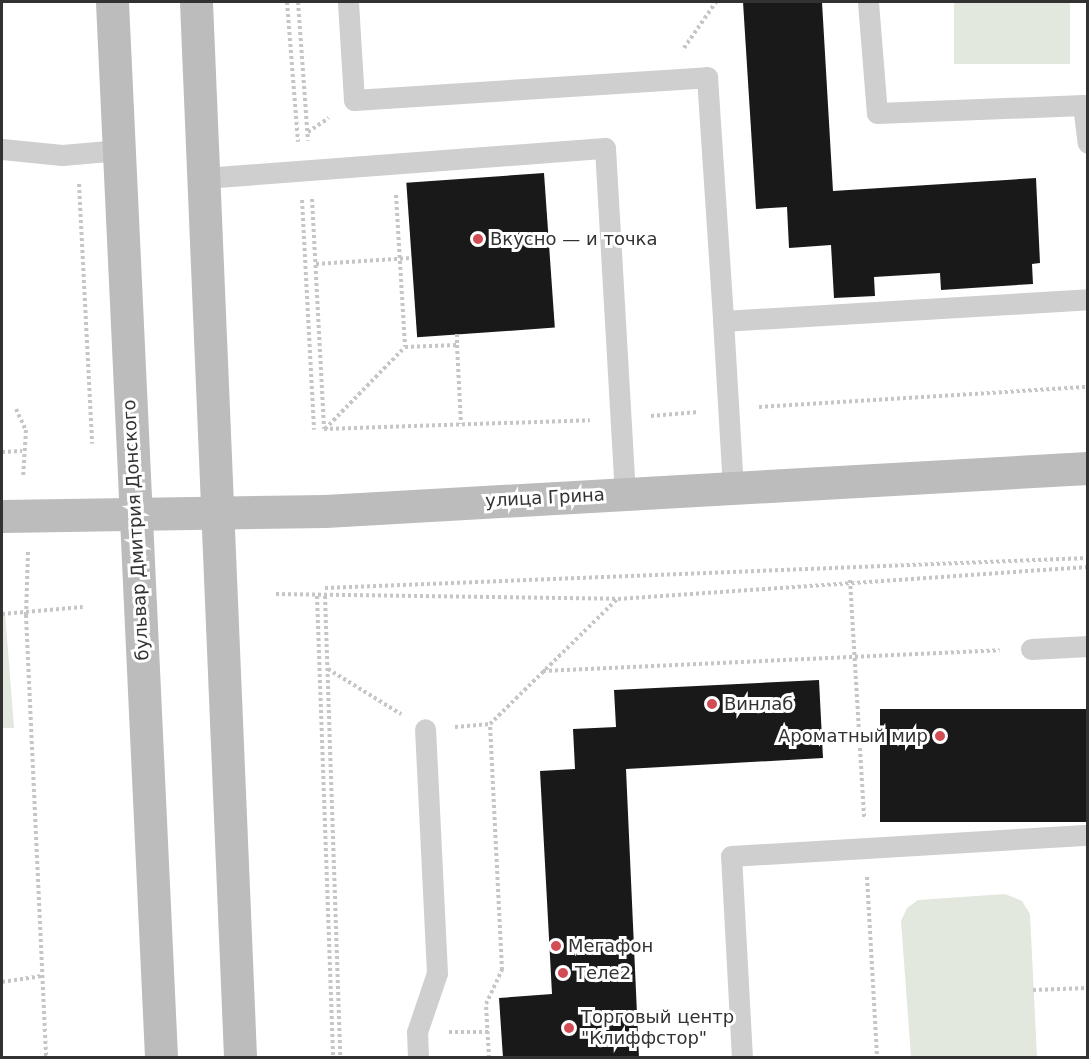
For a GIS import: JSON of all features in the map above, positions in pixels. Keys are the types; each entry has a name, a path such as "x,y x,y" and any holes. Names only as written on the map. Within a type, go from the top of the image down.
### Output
{"street":[{"name":"бульвар Дмитрия Донского","path":"112,2 161,1058"},
{"path":"196,2 220,512 240,1058"},
{"name":"улица Грина","path":"14,516 325,511 1088,468"}],"lane":[{"path":"348,2 354,100 707,77 733,488"},
{"path":"868,2 877,113 1083,105 1088,143"},
{"path":"204,178 305,167 605,148 626,493"},
{"path":"2,149 62,155 120,150"},
{"path":"723,321 1088,299"},
{"path":"1031,649 1088,646"},
{"path":"418,1058 417,1032 437,973 425,729"},
{"path":"742,1058 731,856 1088,836"}],"path":[{"path":"288,2 316,264 324,429 405,347 457,345"},
{"path":"298,2 314,430"},
{"path":"664,80 716,2"},
{"path":"394,162 405,347"},
{"path":"316,264 411,258"},
{"path":"457,334 461,424"},
{"path":"16,409 26,430 14,516 26,615 46,1058"},
{"path":"2,452 22,452"},
{"path":"325,588 1088,558"},
{"path":"276,594 618,599 850,580 1088,567"},
{"path":"850,580 878,1058"},
{"path":"317,596 333,1058"},
{"path":"325,596 340,1058"},
{"path":"489,1058 486,1004 502,970 490,724 618,599"},
{"path":"2,614 26,615 83,607"},
{"path":"543,671 854,654 1031,649"},
{"path":"328,668 425,729"},
{"path":"2,982 42,975"},
{"path":"1033,990 1088,988"}],"shaded area":[{"path":"954,2 1070,2 1070,64 954,64"},
{"path":"2,612 5,612 14,728 2,728"},
{"path":"1005,894 1022,901 1030,914 1037,1057 911,1057 901,921 907,908 918,900"}],"building":[{"path":"743,2 822,2 833,191 1036,178 1040,263 1032,264 1033,284 941,290 940,273 874,277 875,296 834,298 831,245 789,248 787,207 756,209"},
{"path":"544,173 555,328 417,337 406,183"},
{"path":"819,680 823,758 626,769 639,1058 503,1058 499,998 552,994 540,771 575,769 573,729 616,727 614,690"},
{"path":"880,709 1088,709 1088,822 880,822"}],"place":[{"name":"Вкусно — и точка","path":"478,239"},
{"name":"Винлаб","path":"712,704"},
{"name":"Ароматный мир","path":"940,736"},
{"name":"Мегафон","path":"556,946"},
{"name":"Теле2","path":"563,973"},
{"name":"Торговый центр \"Клиффстор\"","path":"569,1028"}]}
